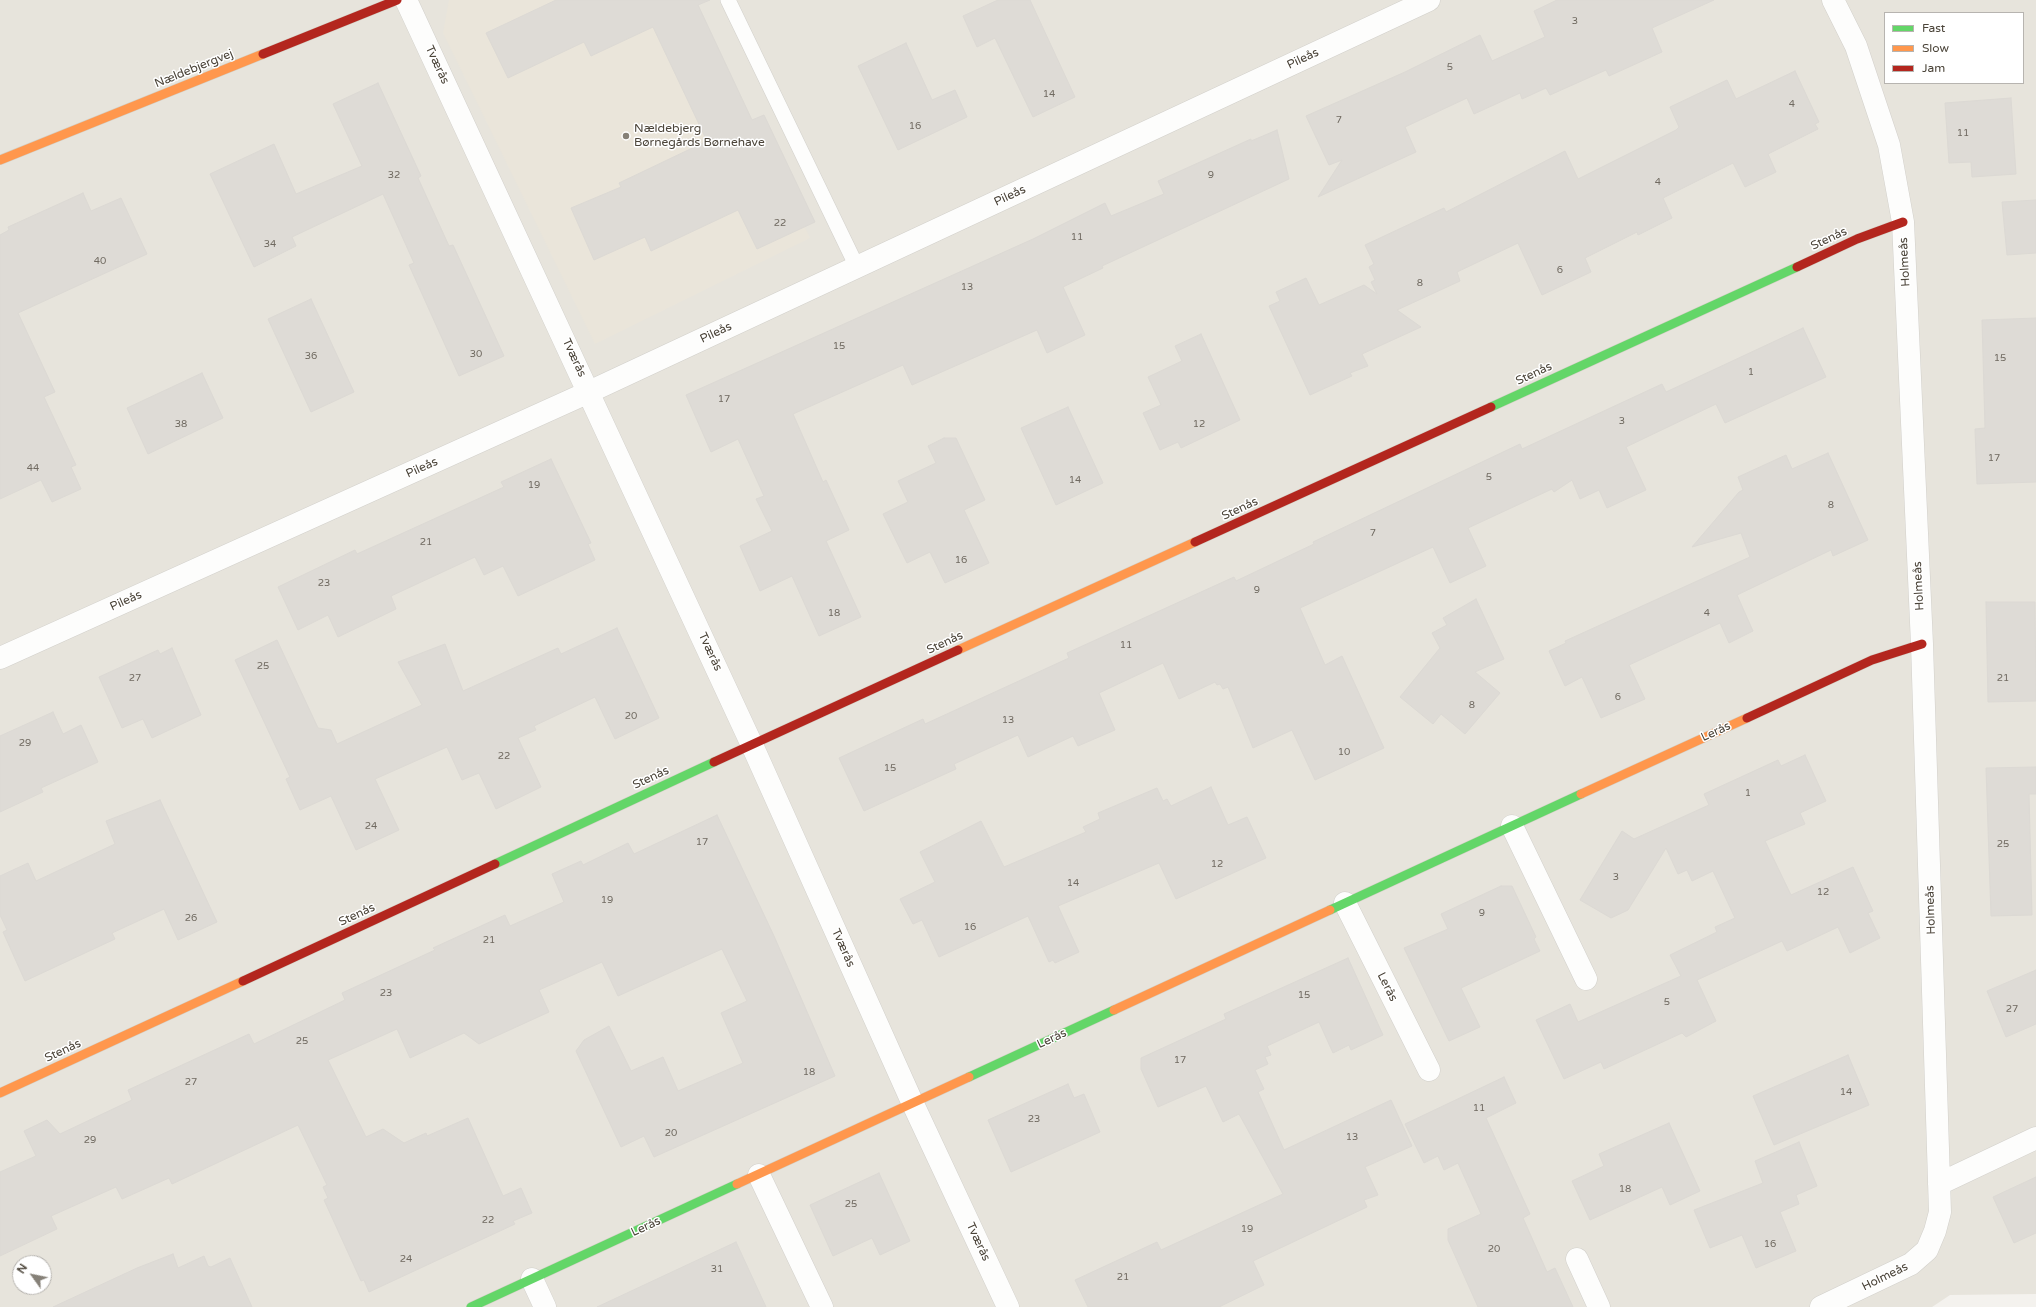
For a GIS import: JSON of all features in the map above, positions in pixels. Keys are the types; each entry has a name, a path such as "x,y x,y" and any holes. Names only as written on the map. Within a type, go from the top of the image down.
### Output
{"street":[{"name":"Nældebjergvej","path":"1,156 397,0"},
{"name":"Tværås","path":"406,0 752,744 913,1104 1008,1307"},
{"name":"Pileås","path":"0,658 589,392 1429,0"},
{"name":"Holmeås","path":"1821,1307 1911,1264 1927,1250 1935,1231 1940,1212 1922,644 1903,222 1889,145 1856,46 1833,0"},
{"name":"Stenås","path":"0,1093 752,744 1843,246 1903,222"},
{"name":"Lerås","path":"471,1307 760,1175 1872,660 1922,644"},
{"path":"1512,826 1586,979"},
{"name":"Lerås","path":"1345,904 1429,1070"},
{"path":"1939,1184 2036,1138"},
{"path":"760,1175 822,1307"},
{"path":"1577,1259 1599,1307"},
{"path":"532,1279 545,1307"}],"lane":[{"path":"728,0 857,267"}],"shaded area":[{"path":"0,0 2036,0 2036,1294 1950,1295 1932,1307 0,1307"},
{"name":"Nældebjerg Børnegårds Børnehave","path":"449,0 693,0 810,238 595,344 443,33"}],"building":[{"name":"Nældebjerg Børnegårds Børnehave","path":"556,0 710,0 698,5 752,120 764,115 815,222 757,249 738,210 651,251 645,237 594,260 571,208 621,187 619,183 707,141 653,27 591,56 584,42 508,78 486,33"},
{"path":"998,0 1030,0 1075,97 1033,117 995,38 977,47 963,16"},
{"path":"1557,0 1714,0 1652,28 1662,52 1609,76 1606,70 1550,95 1546,88 1522,99 1520,93 1474,114 1467,98 1405,127 1416,152 1318,197 1342,160 1329,165 1306,116 1405,72 1480,35 1492,61 1545,37 1534,11"},
{"path":"906,43 932,100 955,90 967,117 898,150 858,66"},
{"path":"1795,71 1819,122 1815,124 1818,129 1768,154 1776,172 1745,187 1733,163 1663,198 1672,218 1638,235 1637,232 1585,258 1591,272 1542,295 1518,243 1457,272 1460,281 1397,310 1421,327 1362,354 1368,366 1350,373 1352,376 1310,395 1269,306 1280,301 1276,292 1306,278 1319,305 1364,285 1377,294 1371,282 1375,280 1369,267 1374,264 1365,245 1444,208 1446,212 1565,151 1578,179 1676,130 1679,127 1670,107 1727,80 1736,99"},
{"path":"378,83 421,176 418,178 449,246 453,245 504,356 459,376 409,265 414,263 383,194 292,237 296,246 254,267 210,174 274,144 296,194 362,166 333,104"},
{"path":"2011,98 2016,174 1972,177 1971,162 1949,163 1945,103"},
{"path":"1277,130 1289,179 1102,266 1103,268 1063,287 1085,335 1047,353 1037,330 912,385 903,365 793,414 823,482 826,480 849,530 826,541 861,617 819,636 792,576 760,591 740,546 772,531 756,499 764,496 738,439 711,452 686,395 1033,239 1105,203 1111,216 1164,194 1158,181 1251,139 1251,141"},
{"path":"83,193 91,211 121,198 147,254 18,313 55,392 44,397 76,465 71,467 81,489 52,502 41,480 0,499 0,235 9,230 8,227"},
{"path":"2036,200 2036,253 2007,255 2002,202"},
{"path":"311,299 354,392 311,412 268,319"},
{"path":"2036,318 2036,482 1977,484 1975,429 1985,428 1982,320"},
{"path":"1803,328 1826,377 1725,423 1716,404 1626,447 1646,490 1607,508 1599,490 1580,499 1572,480 1554,492 1552,489 1468,528 1486,566 1450,583 1433,547 1300,608 1325,665 1342,656 1384,748 1315,780 1292,730 1253,748 1228,687 1223,689 1220,684 1217,685 1215,682 1179,699 1163,663 1099,693 1115,730 1078,746 1073,736 1028,757 1018,735 954,764 956,769 864,811 839,758 923,719 925,724 1069,658 1067,653 1234,577 1236,581 1314,544 1313,542 1520,444 1522,449 1662,384 1666,392"},
{"path":"1201,334 1240,420 1181,448 1178,442 1160,450 1143,413 1161,405 1148,377 1182,361 1175,346"},
{"path":"202,373 223,418 148,454 127,408"},
{"path":"1068,407 1103,483 1056,505 1021,428"},
{"path":"944,438 956,438 985,500 964,510 989,563 945,583 930,552 907,563 883,514 908,502 898,481 936,463 928,446"},
{"path":"1828,453 1868,540 1833,556 1831,550 1737,595 1753,631 1729,643 1720,623 1629,665 1645,699 1601,718 1582,677 1565,686 1549,651 1566,643 1565,641 1750,557 1741,533 1692,547 1739,492 1743,490 1738,477 1786,455 1792,469"},
{"path":"551,459 591,543 588,544 595,560 518,596 503,566 484,575 475,557 391,596 396,609 338,637 328,615 298,630 278,587 355,550 357,554 504,487 501,482"},
{"path":"1476,599 1504,659 1475,672 1500,693 1465,734 1441,714 1433,724 1400,697 1440,648 1432,633 1447,625 1443,618"},
{"path":"1986,602 2035,602 2036,701 1988,702"},
{"path":"617,628 659,718 615,739 595,697 534,726 536,730 518,738 541,787 496,809 479,773 462,780 447,747 375,779 399,830 356,850 331,796 300,810 286,779 290,777 235,660 277,640 318,728 331,730 337,744 422,705 398,662 445,644 463,691 558,648 561,654"},
{"path":"172,648 201,715 152,738 143,719 122,728 99,677 158,650 160,654"},
{"path":"53,712 63,734 81,725 98,762 41,788 43,792 0,812 0,736"},
{"path":"1805,755 1826,801 1800,813 1805,824 1765,841 1791,895 1853,867 1873,911 1868,913 1880,938 1850,953 1838,927 1787,951 1782,941 1697,980 1716,1021 1686,1037 1682,1033 1604,1069 1601,1062 1564,1079 1536,1020 1570,1004 1578,1022 1681,976 1670,955 1717,932 1715,927 1735,918 1713,871 1692,881 1687,870 1678,874 1666,848 1628,910 1611,918 1580,900 1622,831 1634,839 1709,805 1704,794 1778,760 1781,766"},
{"path":"2036,767 2036,794 2029,794 2032,915 1991,916 1986,768"},
{"path":"1211,787 1228,825 1247,817 1266,858 1176,899 1159,863 1058,906 1079,952 1055,963 1053,960 1049,962 1028,916 939,957 922,920 913,924 900,899 935,882 920,852 981,821 1004,867 1086,832 1083,827 1100,819 1098,813 1157,788 1163,801 1167,799 1171,806"},
{"path":"160,800 217,922 178,940 164,909 112,933 115,939 25,981 3,932 7,930 0,915 0,876 28,863 36,881 115,844 106,821"},
{"path":"717,815 774,936 835,1076 654,1157 644,1136 621,1147 576,1051 584,1040 609,1026 631,1071 663,1057 678,1091 743,1063 721,1013 747,1001 722,949 618,996 602,962 539,990 549,1012 479,1044 464,1033 410,1058 397,1029 328,1060 366,1137 383,1129 404,1143 426,1133 427,1136 468,1118 503,1196 521,1188 532,1213 513,1221 515,1224 369,1292 364,1280 361,1281 324,1200 328,1198 323,1187 327,1185 298,1125 172,1184 169,1178 122,1199 116,1187 51,1216 57,1229 0,1256 0,1172 36,1156 24,1131 47,1120 60,1134 132,1100 128,1090 249,1034 254,1044 345,1000 342,993 435,950 433,948 505,915 510,926 564,902 552,874 581,861 583,865 628,843 634,854"},
{"path":"1501,886 1512,886 1536,937 1534,939 1540,951 1461,988 1480,1027 1449,1041 1404,948 1448,929 1441,914"},
{"path":"1348,958 1383,1035 1351,1050 1349,1045 1333,1053 1319,1022 1267,1046 1271,1055 1265,1057 1268,1064 1255,1070 1264,1089 1258,1092 1284,1150 1391,1100 1412,1146 1365,1167 1378,1195 1364,1200 1367,1207 1253,1261 1264,1285 1219,1307 1088,1307 1075,1280 1157,1242 1161,1250 1283,1194 1239,1114 1223,1122 1206,1086 1158,1107 1141,1069 1141,1058 1226,1019 1224,1014"},
{"path":"2036,970 2036,1024 2006,1037 1987,991"},
{"path":"1848,1055 1869,1105 1774,1145 1753,1096"},
{"path":"1504,1077 1516,1103 1486,1118 1530,1214 1523,1218 1547,1272 1555,1268 1573,1307 1478,1307 1448,1240 1448,1229 1481,1214 1458,1163 1444,1170 1438,1156 1424,1163 1405,1124"},
{"path":"1068,1084 1074,1098 1084,1094 1100,1132 1011,1172 988,1120"},
{"path":"1669,1123 1700,1191 1670,1205 1662,1187 1590,1220 1572,1181 1604,1166 1599,1154"},
{"path":"1799,1142 1817,1186 1796,1195 1799,1204 1780,1212 1796,1251 1756,1268 1742,1235 1710,1248 1694,1210 1763,1183 1755,1161"},
{"path":"879,1173 910,1241 880,1255 872,1238 833,1256 810,1205"},
{"path":"2036,1177 2036,1233 2014,1243 1993,1197"},
{"path":"736,1242 766,1307 597,1307"},
{"path":"173,1254 178,1268 204,1256 208,1266 211,1267 230,1258 252,1307 53,1307 137,1268"}],"traffic: fast":[{"path":"1491,407 1797,267"},
{"path":"495,864 714,762"},
{"path":"1330,910 1581,794"},
{"path":"969,1077 1114,1010"},
{"path":"471,1307 737,1184"}],"traffic: slow":[{"path":"0,160 263,54"},
{"path":"958,650 1195,542"},
{"path":"1581,794 1747,718"},
{"path":"1114,1010 1330,910"},
{"path":"0,1093 243,981"},
{"path":"737,1184 969,1077"}],"traffic: jam":[{"path":"263,54 397,0"},
{"path":"1797,267 1857,239 1903,222"},
{"path":"1195,542 1491,407"},
{"path":"1747,718 1872,660 1922,644"},
{"path":"714,762 958,650"},
{"path":"243,981 495,864"}],"place":[{"name":"Nældebjerg Børnegårds Børnehave","path":"626,136"}]}
